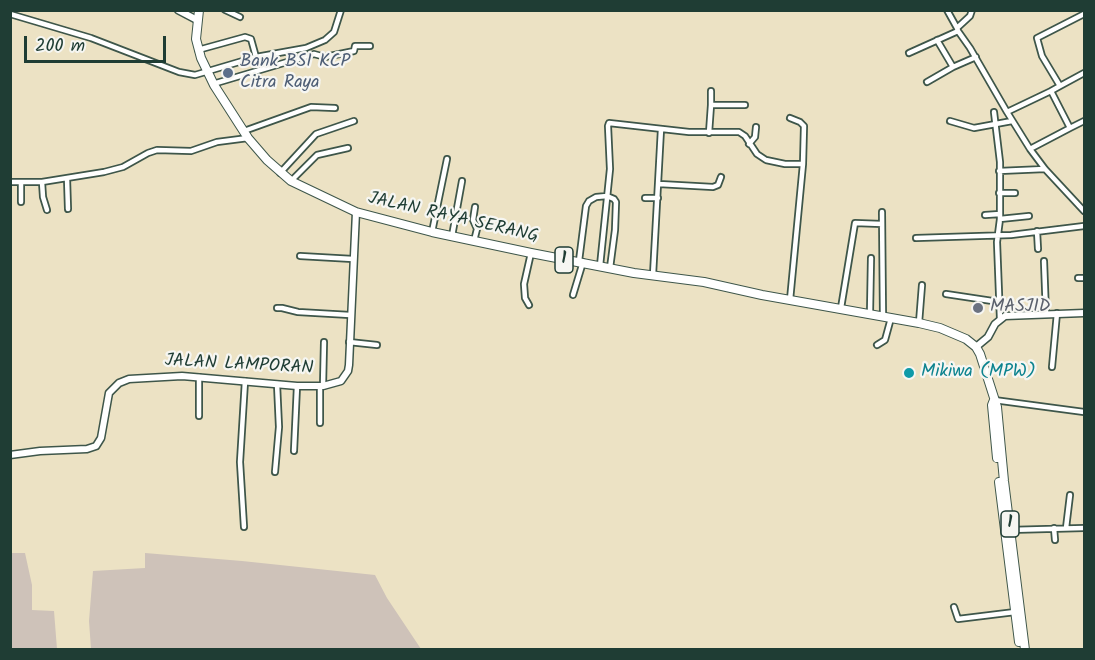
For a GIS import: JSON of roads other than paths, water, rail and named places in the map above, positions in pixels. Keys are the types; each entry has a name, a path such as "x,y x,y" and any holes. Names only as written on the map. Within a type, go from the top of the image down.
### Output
{"highway":[{"name":"JALAN RAYA SERANG","path":"199,10 196,39 198,50 213,84 246,135 280,173 291,181 356,212 432,232 531,253 704,282 919,323 961,336 976,347"},
{"name":"1","path":"976,347 985,366 994,400 992,405 1025,650"},
{"name":"1","path":"1008,531 1020,650"}],"street":[{"path":"178,10 197,20"},
{"path":"225,10 240,16"},
{"path":"10,14 91,38 185,74 195,75 256,57 306,48 325,40 334,32 341,10"},
{"path":"947,10 1030,149 1045,169 1084,211"},
{"path":"909,53 957,30 970,16 972,10"},
{"path":"1060,86 1042,56 1037,38 1084,14"},
{"path":"198,50 246,36 251,39 256,57"},
{"path":"937,40 953,67"},
{"path":"213,84 314,54 325,57 354,51 355,46 369,46"},
{"path":"927,82 976,57"},
{"path":"1006,112 1084,73"},
{"path":"709,133 711,91"},
{"path":"1051,91 1070,128"},
{"path":"711,105 745,105"},
{"path":"10,182 42,182 123,166 157,150 191,151 246,135 311,107 335,108"},
{"path":"976,347 988,337 1000,319 997,250 1000,216 999,171 994,112"},
{"path":"790,118 804,126 803,164 790,300"},
{"path":"280,173 316,134 354,121"},
{"path":"950,121 969,128 1012,121"},
{"path":"1030,149 1084,121"},
{"path":"600,266 610,170 608,124 613,122 661,129 741,133 757,154 766,160 785,164 803,164"},
{"path":"749,144 756,127"},
{"path":"653,275 661,129"},
{"path":"291,181 317,155 348,148"},
{"path":"432,232 447,159"},
{"path":"999,171 1045,169"},
{"path":"658,184 713,187 718,185 721,177"},
{"path":"67,178 68,209"},
{"path":"452,236 462,181"},
{"path":"21,182 21,202"},
{"path":"42,182 47,210"},
{"path":"999,193 1015,193"},
{"path":"573,296 581,262 586,206 596,197 607,196 616,202 610,268"},
{"path":"645,198 658,198"},
{"path":"474,241 477,229 473,220 475,207"},
{"name":"JALAN LAMPORAN","path":"10,455 87,449 96,446 101,438 109,393 124,380 145,376 199,377 297,386 336,384 346,376 356,212"},
{"path":"877,345 885,340 887,318 882,212"},
{"path":"985,216 1029,216"},
{"path":"841,308 855,223 882,224"},
{"path":"916,238 999,235 1084,226"},
{"path":"1037,231 1038,249"},
{"path":"530,305 525,298 524,284 531,253"},
{"path":"300,256 353,259"},
{"path":"870,313 871,258"},
{"path":"1044,261 1046,314"},
{"path":"1078,278 1084,278"},
{"path":"919,323 922,285"},
{"path":"946,294 999,302"},
{"path":"277,308 298,312 350,315"},
{"path":"1052,367 1056,313"},
{"path":"1000,319 1012,315 1084,313"},
{"path":"320,423 324,342"},
{"path":"349,342 377,345"},
{"path":"199,377 200,416"},
{"path":"244,527 240,462 245,381"},
{"path":"275,472 279,427 278,384"},
{"path":"294,451 297,386"},
{"path":"994,400 1084,412"},
{"path":"1066,528 1070,495"},
{"path":"1054,528 1055,540"},
{"path":"1008,531 1084,528"},
{"path":"954,607 958,619 1015,612"}],"place":[{"name":"Bank BSI KCP Citra Raya","path":"228,73"},
{"name":"MASJID","path":"978,308"},
{"name":"Mikiwa (MPW)","path":"909,373"}]}
